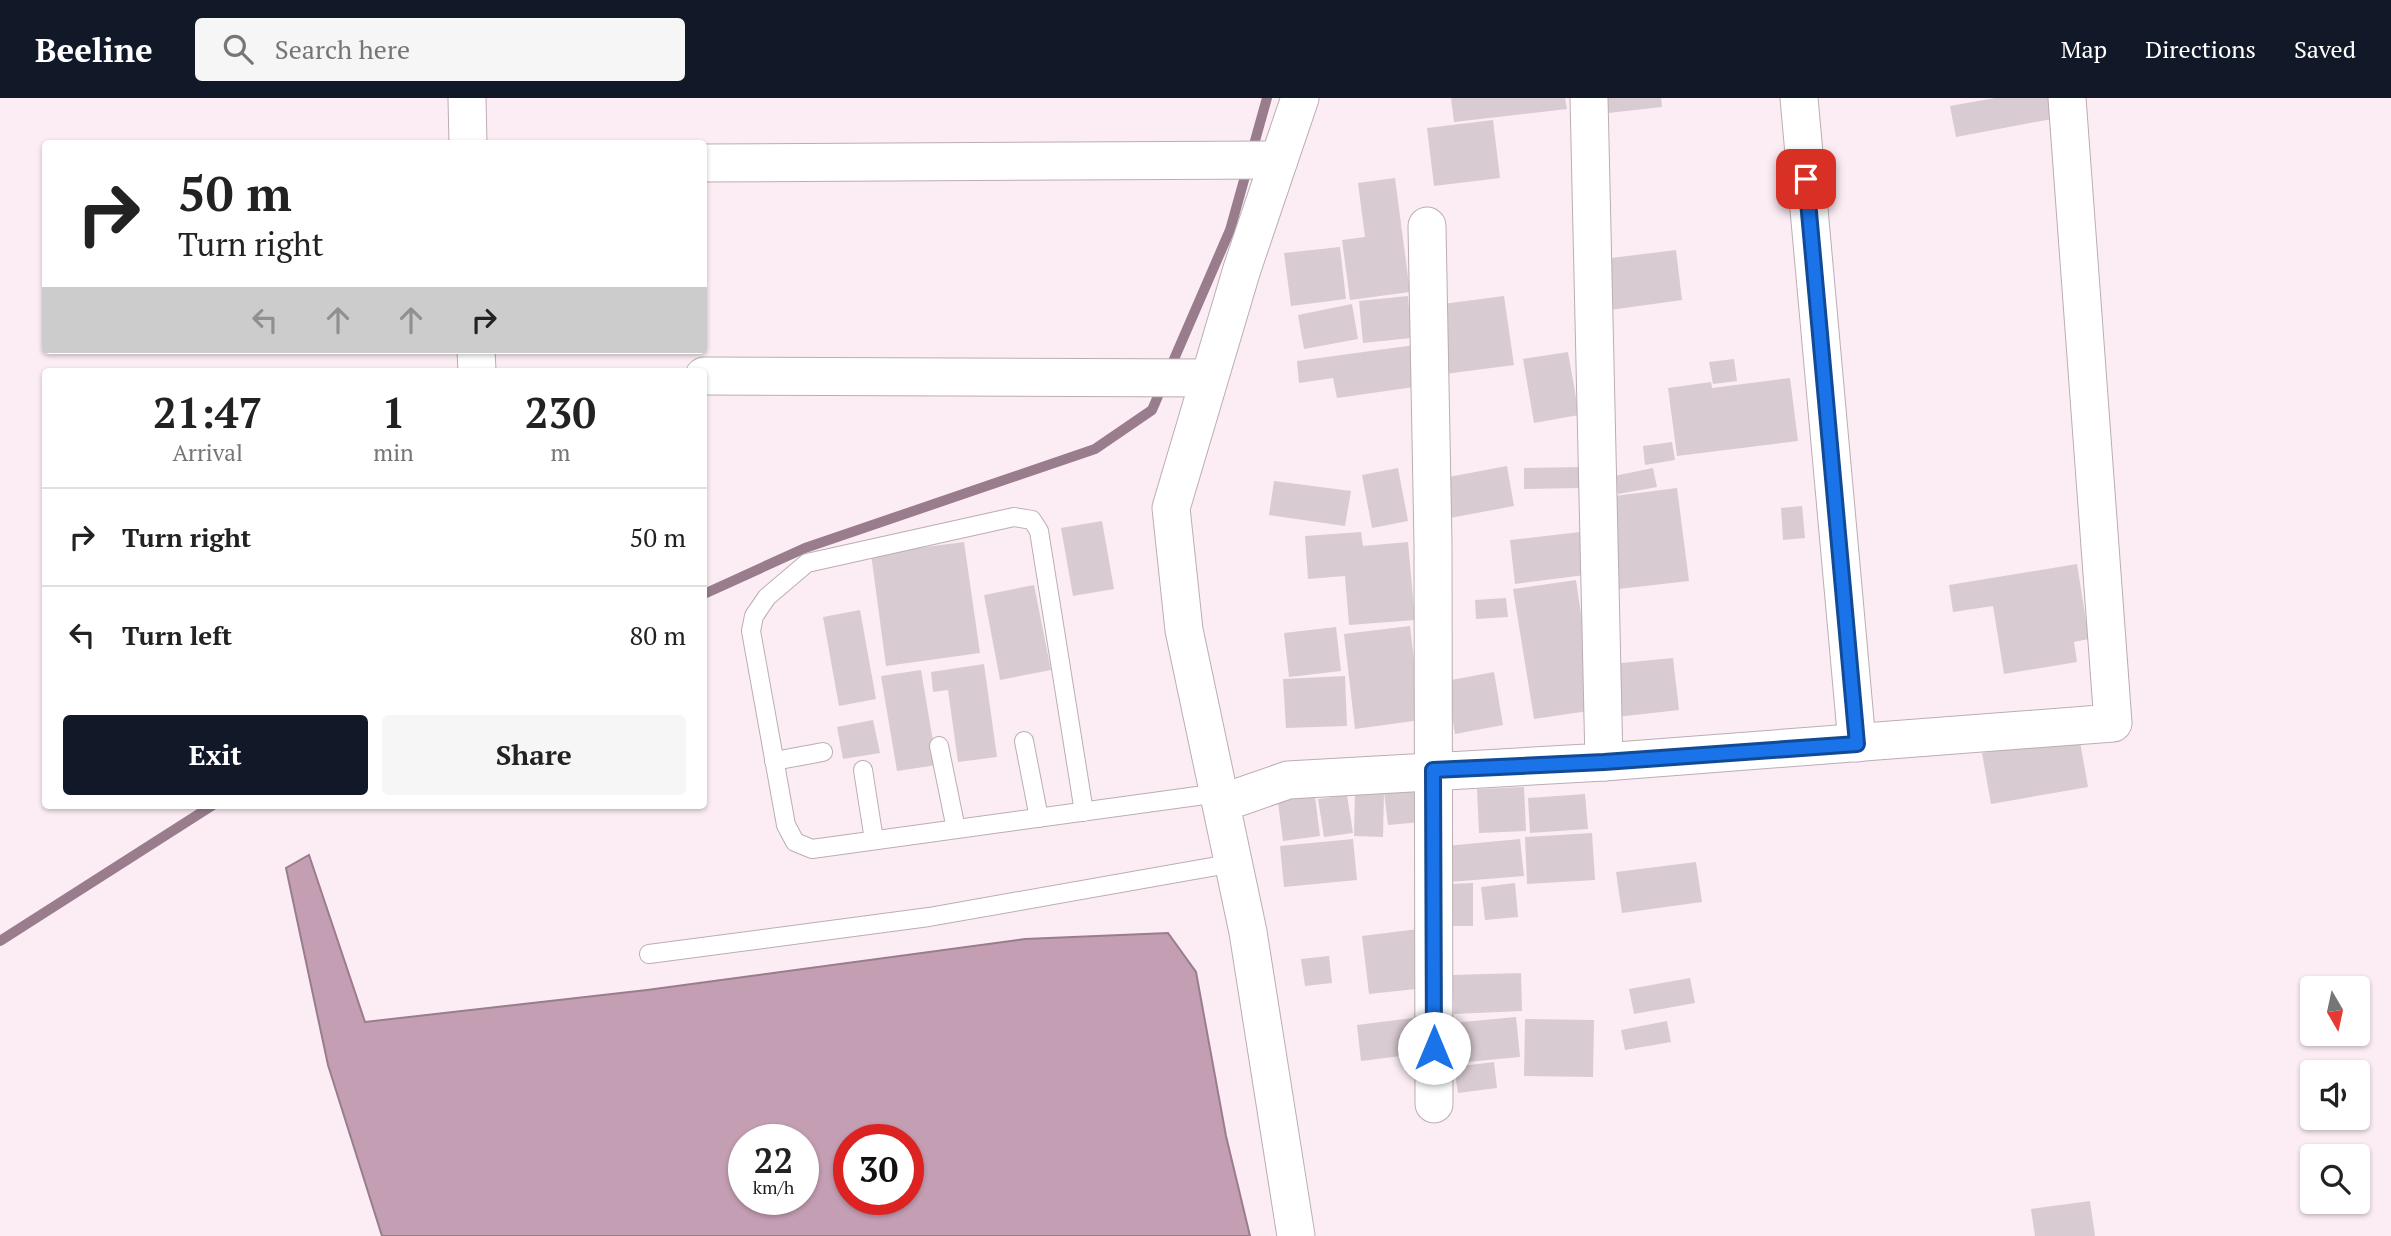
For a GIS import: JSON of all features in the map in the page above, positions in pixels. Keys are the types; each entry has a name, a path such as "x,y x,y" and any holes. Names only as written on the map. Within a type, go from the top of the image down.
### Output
{"street":[{"path":"467,98 468,140"},
{"path":"1296,1236 1248,932 1184,630 1171,508 1197,378 1241,268 1274,161 1300,98"},
{"path":"1589,98 1604,762"},
{"path":"1799,98 1857,744"},
{"path":"1220,798 1288,780 1604,762 2113,723 2067,98"},
{"path":"707,163 1274,161"},
{"path":"1427,226 1433,544 1434,1104"},
{"path":"707,376 1197,378"}],"lane":[{"path":"1084,812 1039,531 1032,520 1014,517 833,555 807,563 767,597 754,615 751,631 786,825 795,842 812,849 1084,812 1220,798"},
{"path":"1024,741 1039,818"},
{"path":"939,746 956,829"},
{"path":"774,761 823,752"},
{"path":"863,770 874,840"},
{"path":"649,954 929,917 1234,863"}],"shaded area":[{"path":"309,855 365,1022 647,990 1025,939 1168,933 1196,972 1226,1136 1250,1236 382,1236 328,1065 286,868"}],"building":[{"path":"1451,98 1565,98 1567,109 1454,122"},
{"path":"1606,98 1661,98 1662,107 1608,113"},
{"path":"1995,98 2059,98 2062,117 1956,137 1950,106"},
{"path":"1493,120 1500,178 1434,186 1427,128"},
{"path":"1395,178 1410,292 1350,300 1342,240 1365,237 1358,183"},
{"path":"1340,247 1346,299 1291,306 1284,253"},
{"path":"1676,250 1682,300 1610,310 1603,259"},
{"path":"1408,296 1411,338 1363,343 1359,301"},
{"path":"1504,296 1514,365 1445,374 1435,305"},
{"path":"1352,304 1358,339 1304,349 1298,315"},
{"path":"1415,345 1421,386 1337,398 1333,378 1299,383 1297,361"},
{"path":"1568,352 1579,415 1534,423 1523,359"},
{"path":"1734,359 1737,381 1713,384 1709,362"},
{"path":"1790,378 1798,441 1677,456 1668,388 1711,382 1712,388"},
{"path":"1672,442 1675,460 1645,465 1643,446"},
{"path":"1507,466 1514,506 1450,518 1443,478"},
{"path":"1581,467 1581,488 1524,489 1524,468"},
{"path":"1398,468 1408,521 1372,528 1362,475"},
{"path":"1653,468 1657,487 1618,494 1614,476"},
{"path":"1274,481 1351,491 1345,526 1269,515"},
{"path":"1677,488 1689,581 1618,589 1607,497"},
{"path":"1802,506 1805,538 1783,540 1781,508"},
{"path":"1102,521 1114,589 1073,596 1061,528"},
{"path":"1361,532 1363,546 1408,542 1415,620 1349,625 1345,576 1308,579 1305,536"},
{"path":"1580,532 1585,575 1515,584 1510,540"},
{"path":"964,542 980,653 886,666 871,554"},
{"path":"2077,564 2089,639 2074,642 2077,662 2004,674 1993,606 1953,612 1949,585"},
{"path":"1576,580 1595,710 1534,719 1513,589"},
{"path":"1034,585 1051,670 1000,680 984,595"},
{"path":"1506,598 1508,617 1476,619 1475,600"},
{"path":"860,610 876,699 839,706 823,617"},
{"path":"1410,626 1421,720 1355,729 1344,634"},
{"path":"1336,627 1341,671 1289,677 1284,633"},
{"path":"1673,658 1679,710 1617,717 1611,664"},
{"path":"984,664 997,757 958,762 948,690 933,692 931,672"},
{"path":"921,670 937,765 897,771 881,676"},
{"path":"1494,672 1503,725 1455,734 1446,681"},
{"path":"1345,676 1347,726 1286,728 1283,679"},
{"path":"873,720 880,753 843,759 837,727"},
{"path":"2079,736 2088,787 1991,804 1982,753"},
{"path":"1524,787 1526,831 1479,833 1477,789"},
{"path":"1418,788 1422,822 1388,825 1384,792"},
{"path":"1314,789 1320,836 1283,841 1277,795"},
{"path":"1355,790 1384,791 1383,837 1354,836"},
{"path":"1585,794 1588,829 1530,833 1528,798"},
{"path":"1347,795 1353,833 1324,837 1318,799"},
{"path":"1592,833 1595,880 1527,884 1525,837"},
{"path":"1353,839 1357,880 1284,887 1280,846"},
{"path":"1520,839 1524,876 1449,882 1446,846"},
{"path":"1696,862 1702,902 1622,913 1616,872"},
{"path":"1473,883 1473,926 1450,926 1449,884"},
{"path":"1515,883 1518,917 1485,920 1481,887"},
{"path":"1418,929 1425,988 1369,994 1362,936"},
{"path":"1329,956 1332,983 1305,986 1301,959"},
{"path":"1521,973 1522,1011 1454,1014 1452,975"},
{"path":"1690,978 1695,1003 1634,1014 1629,989"},
{"path":"1421,1017 1426,1053 1361,1061 1357,1025"},
{"path":"1516,1017 1520,1057 1456,1063 1452,1023"},
{"path":"1525,1019 1594,1020 1593,1077 1524,1076"},
{"path":"1667,1021 1671,1042 1625,1050 1621,1030"},
{"path":"1494,1062 1497,1088 1458,1093 1454,1067"},
{"path":"2090,1201 2095,1236 2035,1236 2031,1209"}],"waterway":[{"path":"707,593 805,548 1095,449 1152,410 1230,230 1267,98"},
{"path":"0,941 207,809"}],"route":[{"path":"1434,1048 1433,770 1604,762 1857,744 1806,179"}]}
